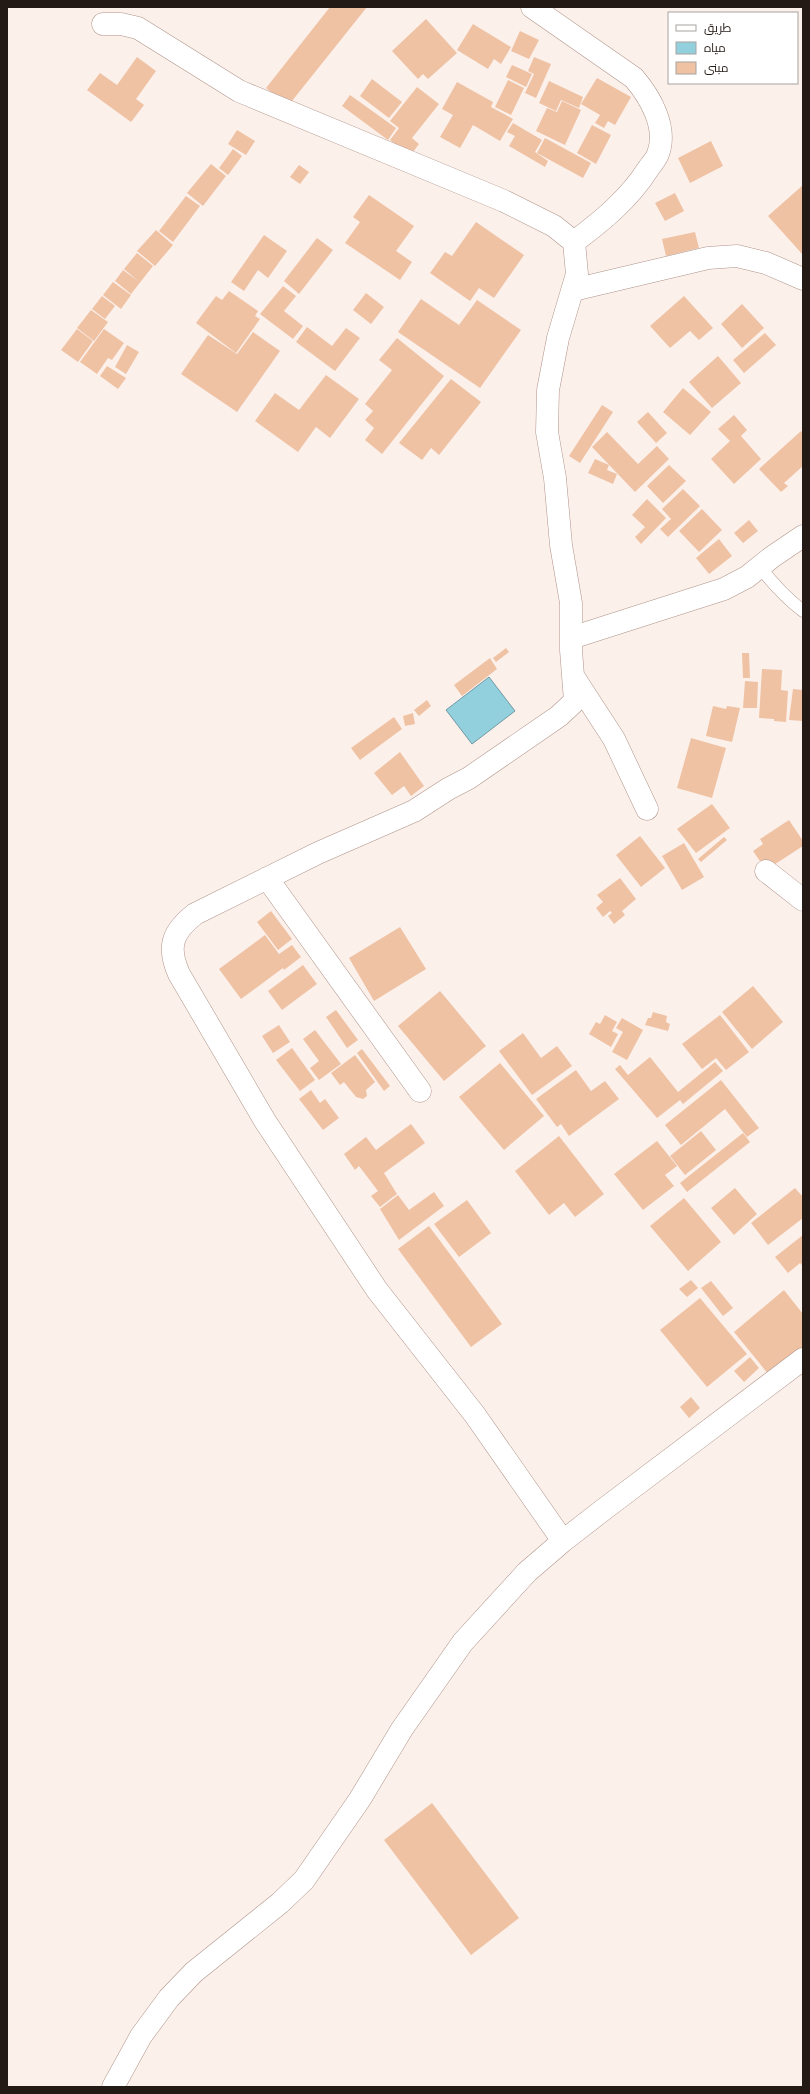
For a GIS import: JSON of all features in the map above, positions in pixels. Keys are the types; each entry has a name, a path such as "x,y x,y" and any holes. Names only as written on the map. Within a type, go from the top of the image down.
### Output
{"street":[{"path":"532,7 634,78 646,93 655,110 659,124 658,154 641,180 602,221 574,242"},
{"path":"103,24 121,24 138,28 238,92 504,201 554,226 574,242 577,274 558,338 548,390 547,432 555,478 560,545 571,603 576,701 559,716 469,778 448,789 406,816 390,821 267,878 196,914 181,925 173,940 172,958 179,974 265,1121 377,1290 475,1415 563,1540"},
{"path":"572,290 708,258 737,256 766,263 803,279"},
{"path":"572,638 724,589 747,577 803,536"},
{"path":"574,677 614,739 647,809"},
{"path":"766,871 803,900"},
{"path":"267,878 420,1091"},
{"path":"112,2087 140,2036 168,1998 194,1972 280,1903 304,1880 360,1799 402,1729 463,1642 527,1572 563,1540 803,1359"}],"lane":[{"path":"760,567 784,596 803,611"}],"water":[{"path":"489,677 515,711 472,744 446,710"}],"building":[{"path":"330,7 367,7 288,106 266,88"},
{"path":"426,19 457,53 428,79 423,74 418,79 392,51"},
{"path":"473,24 511,47 501,64 494,59 488,69 457,50"},
{"path":"520,31 539,40 529,59 511,51"},
{"path":"137,57 156,71 136,99 144,105 131,122 87,90 100,73 117,85"},
{"path":"534,57 551,64 536,98 525,93 534,74 528,71"},
{"path":"512,65 532,74 526,87 506,77"},
{"path":"597,78 631,97 615,125 608,121 604,128 595,123 600,115 581,104"},
{"path":"372,79 402,102 389,118 360,96"},
{"path":"508,80 524,88 511,115 495,107"},
{"path":"549,81 583,97 579,108 561,100 556,111 539,103"},
{"path":"457,82 493,102 491,107 513,119 500,141 473,125 460,148 440,137 453,115 442,109"},
{"path":"417,87 439,104 412,138 419,144 410,156 390,140 399,128 390,121"},
{"path":"350,95 396,128 388,140 342,106"},
{"path":"562,101 581,110 565,145 536,131 547,108 557,112"},
{"path":"513,123 542,140 535,152 548,161 545,167 509,146 515,136 507,132"},
{"path":"592,125 611,135 596,164 577,153"},
{"path":"237,130 255,141 246,155 228,144"},
{"path":"545,138 591,163 583,178 537,153"},
{"path":"711,141 723,166 690,183 678,158"},
{"path":"233,149 242,156 228,175 219,168"},
{"path":"211,164 226,176 203,206 187,193"},
{"path":"299,165 309,172 300,184 290,177"},
{"path":"803,185 803,255 768,216"},
{"path":"675,193 684,211 665,221 655,203"},
{"path":"369,195 414,226 396,251 412,262 400,280 345,243 360,222 353,217"},
{"path":"186,196 200,206 173,242 159,231"},
{"path":"476,222 524,255 494,298 479,288 470,301 430,273 445,252 452,256"},
{"path":"156,230 173,245 155,266 137,251"},
{"path":"695,232 699,248 666,256 662,239"},
{"path":"264,235 287,251 268,278 258,270 244,291 231,282"},
{"path":"317,238 333,250 299,294 284,281"},
{"path":"137,253 153,266 131,294 115,281 123,270 138,281 124,269"},
{"path":"113,282 131,295 121,309 103,295"},
{"path":"283,286 296,296 284,311 303,326 293,339 260,314"},
{"path":"229,291 258,311 255,316 260,319 236,353 196,323 216,296 222,300"},
{"path":"366,293 384,307 371,324 353,310"},
{"path":"102,296 115,306 105,319 92,309"},
{"path":"684,296 713,328 699,340 690,331 670,348 650,326"},
{"path":"421,299 459,325 477,300 521,330 480,388 398,332"},
{"path":"742,304 764,328 742,348 721,324"},
{"path":"91,310 108,322 94,341 77,328"},
{"path":"307,327 332,346 346,328 360,338 335,371 296,342"},
{"path":"77,329 93,341 78,362 61,350"},
{"path":"104,329 124,343 112,360 108,358 97,374 80,362"},
{"path":"253,332 280,351 237,412 181,374 208,335 237,354"},
{"path":"765,333 776,345 744,373 733,360"},
{"path":"397,338 444,376 382,454 365,440 374,428 365,420 373,411 365,404 392,370 379,360"},
{"path":"127,345 139,352 126,374 115,367"},
{"path":"718,356 741,383 712,408 689,382"},
{"path":"107,366 126,378 118,389 100,376"},
{"path":"326,375 359,399 330,438 316,427 298,452 255,421 275,393 299,410"},
{"path":"451,379 481,402 439,455 431,448 422,460 399,443"},
{"path":"683,388 711,412 690,435 663,412"},
{"path":"602,405 613,412 580,463 569,456"},
{"path":"648,412 667,433 656,443 637,422"},
{"path":"734,415 747,430 741,436 761,459 734,484 711,459 730,441 718,429"},
{"path":"801,431 803,434 803,466 784,483 788,486 781,492 759,469"},
{"path":"607,432 638,464 657,446 669,459 635,492 592,447"},
{"path":"595,459 609,465 607,470 617,474 613,484 588,473"},
{"path":"669,465 686,481 663,503 647,486"},
{"path":"683,489 700,506 668,537 660,529 671,519 662,509"},
{"path":"647,499 666,518 641,544 635,537 645,527 632,515"},
{"path":"702,509 722,530 699,552 679,531"},
{"path":"749,520 758,531 743,543 734,533"},
{"path":"719,539 732,556 709,574 696,558"},
{"path":"506,648 509,652 496,662 493,658"},
{"path":"742,653 749,653 750,678 743,678"},
{"path":"490,658 497,669 462,696 454,685"},
{"path":"762,669 782,670 781,690 788,691 786,722 774,721 774,719 759,718"},
{"path":"745,681 758,682 757,708 743,708"},
{"path":"793,689 803,690 803,721 789,720"},
{"path":"427,700 431,706 419,716 414,710"},
{"path":"713,706 726,709 727,706 740,708 732,742 706,736"},
{"path":"413,713 415,724 405,726 403,716"},
{"path":"394,717 402,729 360,760 351,748"},
{"path":"691,738 726,748 712,798 677,788"},
{"path":"400,752 424,786 411,796 404,786 392,795 374,773"},
{"path":"712,804 730,828 696,853 677,829"},
{"path":"789,820 803,841 803,846 766,870 753,851 763,844 760,839"},
{"path":"640,836 665,868 641,887 616,855"},
{"path":"724,837 727,840 701,862 698,859"},
{"path":"684,843 704,877 682,890 662,856"},
{"path":"620,878 636,899 622,911 625,915 614,924 608,916 612,913 610,911 603,917 596,908 603,902 597,895"},
{"path":"271,911 292,939 278,950 257,922"},
{"path":"400,927 426,969 374,1001 349,958"},
{"path":"265,935 279,954 292,945 301,957 284,970 283,968 241,999 219,969"},
{"path":"303,965 317,984 282,1010 268,991"},
{"path":"753,986 783,1022 752,1049 722,1012"},
{"path":"440,991 486,1046 444,1081 398,1026"},
{"path":"336,1010 358,1040 347,1048 326,1017"},
{"path":"653,1012 667,1016 666,1022 670,1024 668,1031 645,1025 648,1018 651,1018"},
{"path":"605,1015 617,1022 612,1031 618,1034 611,1047 589,1034 596,1022 600,1024"},
{"path":"720,1015 749,1052 726,1070 716,1058 702,1069 682,1044"},
{"path":"622,1018 643,1030 627,1060 612,1052 623,1032 616,1028"},
{"path":"279,1025 290,1042 273,1053 262,1036"},
{"path":"315,1030 341,1064 319,1080 310,1068 319,1061 303,1039"},
{"path":"523,1033 541,1058 557,1046 572,1066 532,1095 499,1051"},
{"path":"292,1048 315,1080 300,1091 276,1060"},
{"path":"362,1049 390,1086 384,1091 357,1053"},
{"path":"355,1055 375,1082 366,1090 367,1096 363,1099 356,1097 344,1082 340,1085 331,1073"},
{"path":"650,1057 678,1092 715,1062 723,1071 683,1104 680,1100 657,1118 615,1069 620,1065 628,1075"},
{"path":"500,1063 544,1116 504,1150 459,1097"},
{"path":"576,1070 591,1091 605,1081 619,1099 569,1136 561,1124 557,1127 536,1099"},
{"path":"721,1080 759,1128 747,1137 725,1109 681,1145 665,1125"},
{"path":"311,1090 320,1103 325,1099 339,1118 323,1130 299,1099"},
{"path":"411,1124 425,1143 384,1173 397,1194 380,1207 371,1196 378,1191 359,1166 355,1170 344,1154 366,1137 376,1150"},
{"path":"701,1131 716,1150 685,1175 670,1156"},
{"path":"743,1133 750,1142 687,1192 680,1183"},
{"path":"559,1136 604,1194 575,1217 564,1203 549,1215 515,1171"},
{"path":"657,1141 677,1166 665,1175 674,1186 643,1210 614,1174"},
{"path":"735,1188 757,1214 734,1235 711,1208"},
{"path":"795,1188 803,1197 803,1218 768,1245 751,1223"},
{"path":"434,1192 444,1206 399,1240 380,1209 398,1195 409,1210"},
{"path":"684,1198 721,1242 688,1271 650,1226"},
{"path":"467,1200 491,1233 459,1257 434,1224"},
{"path":"429,1226 502,1324 471,1347 398,1249"},
{"path":"803,1235 803,1266 800,1263 788,1273 775,1257"},
{"path":"691,1280 698,1288 687,1297 679,1289"},
{"path":"711,1281 733,1308 723,1316 701,1288"},
{"path":"784,1290 803,1314 803,1347 769,1375 734,1332"},
{"path":"700,1298 747,1354 707,1387 660,1330"},
{"path":"750,1357 759,1368 744,1382 734,1371"},
{"path":"691,1397 700,1408 689,1418 680,1407"},
{"path":"432,1803 519,1918 471,1955 384,1840"}]}
